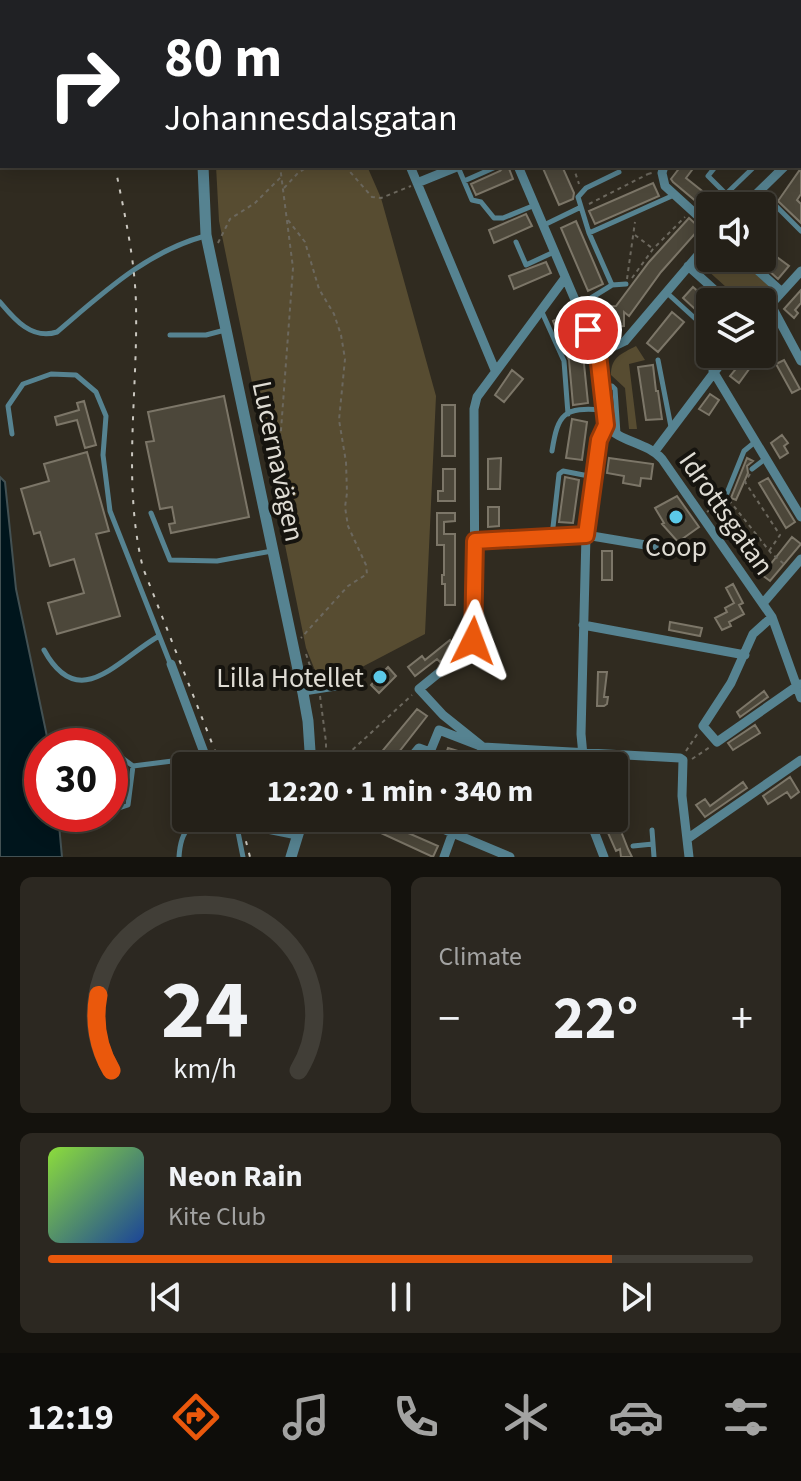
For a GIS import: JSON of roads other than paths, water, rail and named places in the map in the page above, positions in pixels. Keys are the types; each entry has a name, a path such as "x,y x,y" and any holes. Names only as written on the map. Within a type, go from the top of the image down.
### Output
{"street":[{"name":"Lucernavägen","path":"203,168 226,329 303,693 310,752"},
{"path":"411,168 495,370"},
{"path":"417,183 453,168"},
{"path":"519,168 598,354 606,425 599,440 586,535 582,751"},
{"path":"758,192 783,168"},
{"path":"663,170 665,186 696,214"},
{"path":"598,354 625,341 696,257"},
{"path":"688,266 712,288"},
{"path":"776,299 801,271"},
{"path":"760,272 782,292"},
{"path":"483,747 443,715 419,689 468,649 473,641 474,409 477,397 565,278"},
{"path":"776,314 801,361"},
{"path":"655,451 716,368"},
{"path":"713,371 801,517"},
{"name":"Idrottsgatan","path":"606,425 618,435 655,451 702,515 764,602 799,685 801,698"},
{"path":"475,541 586,535 699,554"},
{"path":"764,602 801,559"},
{"path":"772,617 753,634 723,698 703,726 717,742 799,685"},
{"path":"583,625 745,655"},
{"path":"171,664 204,752"},
{"path":"416,752 419,748 430,752 439,730 483,747 677,757 683,760 682,796 689,857"},
{"path":"481,752 483,747"},
{"path":"687,839 801,760"},
{"path":"285,832 297,835"},
{"path":"291,857 298,832"},
{"path":"594,832 604,857"},
{"path":"444,857 453,833 510,857"}],"lane":[{"path":"459,168 472,200 481,202 494,218 503,218 535,205"},
{"path":"464,181 493,168"},
{"path":"714,168 708,176 724,192"},
{"path":"728,192 753,168"},
{"path":"612,285 579,208 578,197 586,188 619,172"},
{"path":"760,190 801,231"},
{"path":"589,233 675,195"},
{"path":"543,225 579,208"},
{"path":"0,302 26,328 49,335 57,332 134,268 167,249 211,234"},
{"path":"516,242 526,265 554,252"},
{"path":"578,306 612,285 626,284"},
{"path":"666,292 696,319"},
{"path":"541,309 564,361 568,414"},
{"path":"170,335 206,335 226,329"},
{"path":"658,360 671,428"},
{"path":"12,434 8,406 23,384 51,374 76,375 96,392 106,416 103,455 110,511 171,664"},
{"path":"601,386 615,389 618,435"},
{"path":"552,451 557,423 568,414 584,409 603,410"},
{"path":"725,498 744,451 756,442"},
{"path":"752,469 766,459"},
{"path":"552,536 559,474 563,471 594,477"},
{"path":"151,513 170,560 217,561 273,551"},
{"path":"44,650 54,668 69,679 83,680 100,677 159,636"},
{"path":"303,693 361,684"},
{"path":"128,762 133,766 172,763"},
{"path":"128,805 133,766"},
{"path":"652,830 654,857"},
{"path":"179,857 184,832"},
{"path":"238,832 243,857"},
{"path":"633,846 653,844"}],"water":[{"path":"0,477 5,482 16,589 45,728 24,728 24,832 60,832 62,857 0,857"}],"railway":[{"path":"115,168 135,287 132,471 137,536 143,568 215,752"},
{"path":"244,832 250,857"}],"place":[{"name":"Coop","path":"676,517"},
{"name":"Lilla Hotellet","path":"380,677"}]}
